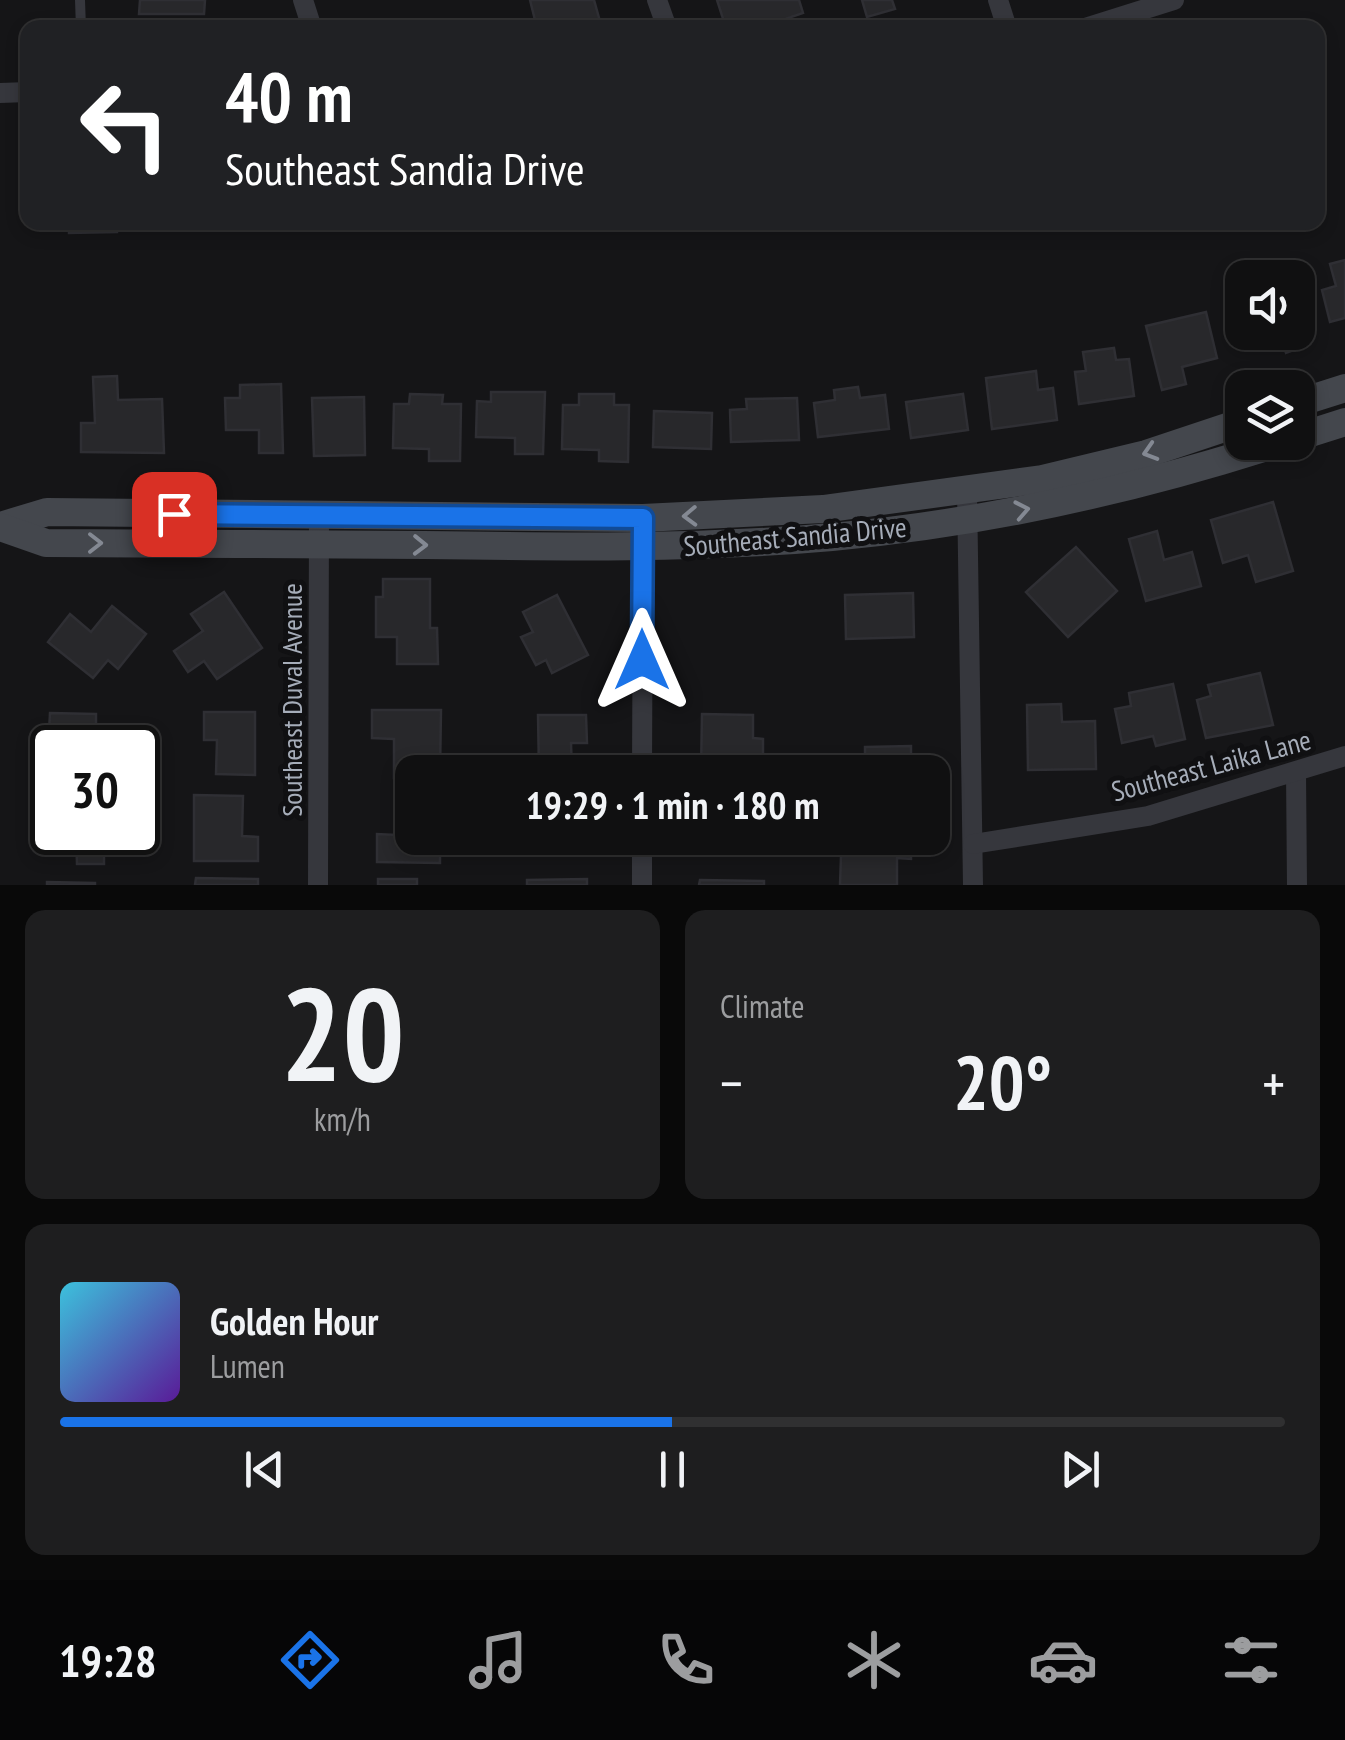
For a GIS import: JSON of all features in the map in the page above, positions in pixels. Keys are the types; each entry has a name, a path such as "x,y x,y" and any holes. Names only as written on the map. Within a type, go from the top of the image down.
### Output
{"street":[{"path":"1110,20 1174,0"},
{"path":"1315,398 1345,388"},
{"path":"1315,432 1345,422"},
{"name":"Southeast Sandia Drive","path":"0,527 46,512 643,518 823,509 1042,479 1146,454 1225,428"},
{"name":"Southeast Sandia Drive","path":"0,527 46,543 643,548 831,537 970,520 1134,486 1225,459"},
{"path":"968,490 973,885"},
{"name":"Southeast Duval Avenue","path":"318,885 320,514"},
{"path":"642,755 643,518"},
{"name":"Southeast Laika Lane","path":"973,844 1148,816 1345,756"},
{"path":"1296,772 1296,885"},
{"path":"642,855 642,885"}],"building":[{"path":"140,0 205,0 204,14 139,14"},
{"path":"530,0 594,0 600,20 535,20"},
{"path":"717,0 799,0 803,13 782,20 723,20"},
{"path":"862,0 892,0 895,9 867,17"},
{"path":"69,230 117,230 117,232"},
{"path":"1345,260 1345,318 1330,322 1322,290 1336,286 1330,264"},
{"path":"1206,312 1217,358 1182,367 1186,384 1162,390 1146,326"},
{"path":"1114,348 1116,360 1129,359 1134,396 1079,404 1075,372 1086,371 1083,352"},
{"path":"1036,371 1038,390 1053,388 1057,420 992,429 986,378"},
{"path":"117,376 118,400 162,399 164,453 81,452 81,423 95,423 93,377"},
{"path":"281,384 283,453 259,453 259,430 226,430 225,398 240,398 240,385"},
{"path":"858,387 860,398 885,395 889,429 818,437 814,403 835,400 834,390"},
{"path":"491,392 545,392 543,454 515,454 515,438 476,437 477,401 491,402"},
{"path":"410,394 443,395 442,404 461,404 460,461 429,461 429,449 393,448 394,404 409,404"},
{"path":"579,394 614,394 614,405 629,405 628,462 599,461 599,450 562,449 563,405 579,405"},
{"path":"963,394 968,430 911,438 906,402"},
{"path":"364,397 365,455 314,456 312,398"},
{"path":"797,398 799,440 731,442 730,410 747,409 746,399"},
{"path":"654,411 712,413 711,449 653,447"},
{"path":"1273,502 1293,571 1256,582 1248,555 1223,563 1211,520"},
{"path":"1157,531 1164,560 1192,552 1201,586 1146,601 1129,539"},
{"path":"1076,547 1117,591 1068,637 1026,592"},
{"path":"383,579 430,579 430,628 437,628 438,664 397,664 397,637 376,637 376,597 383,597"},
{"path":"224,592 262,648 217,679 204,661 188,672 174,651 203,631 191,614"},
{"path":"913,593 914,637 846,639 845,595"},
{"path":"557,595 588,655 552,673 546,660 536,665 521,637 533,632 523,612"},
{"path":"112,606 146,634 118,669 108,660 93,678 48,642 70,614 91,632"},
{"path":"1260,673 1273,725 1206,738 1197,700 1211,696 1208,685"},
{"path":"1173,684 1185,739 1156,746 1153,736 1122,743 1115,709 1131,706 1129,693"},
{"path":"1061,704 1062,722 1095,721 1096,769 1028,770 1027,705"},
{"path":"372,710 441,710 440,755 395,755 395,778 394,739 372,738"},
{"path":"204,712 255,712 255,775 216,774 217,740 204,740"},
{"path":"50,713 96,714 96,725 49,725"},
{"path":"702,714 753,715 753,738 763,739 763,755 701,755"},
{"path":"538,715 586,715 587,743 571,743 571,755 539,755"},
{"path":"911,746 911,755 865,755 865,747"},
{"path":"194,795 243,796 242,836 258,837 258,861 194,861"},
{"path":"377,834 395,835 395,855 440,855 440,863 377,862"},
{"path":"77,855 104,855 104,864 77,864"},
{"path":"911,855 911,859 897,858 897,885 840,885 841,856"},
{"path":"196,878 258,879 258,885 195,885"},
{"path":"378,879 417,879 417,885 378,885"},
{"path":"587,879 587,885 527,885 527,880"},
{"path":"700,880 764,881 764,885 699,885"},
{"path":"95,883 95,885 47,885"}],"route":[{"path":"174,514 643,518 642,660"}]}
